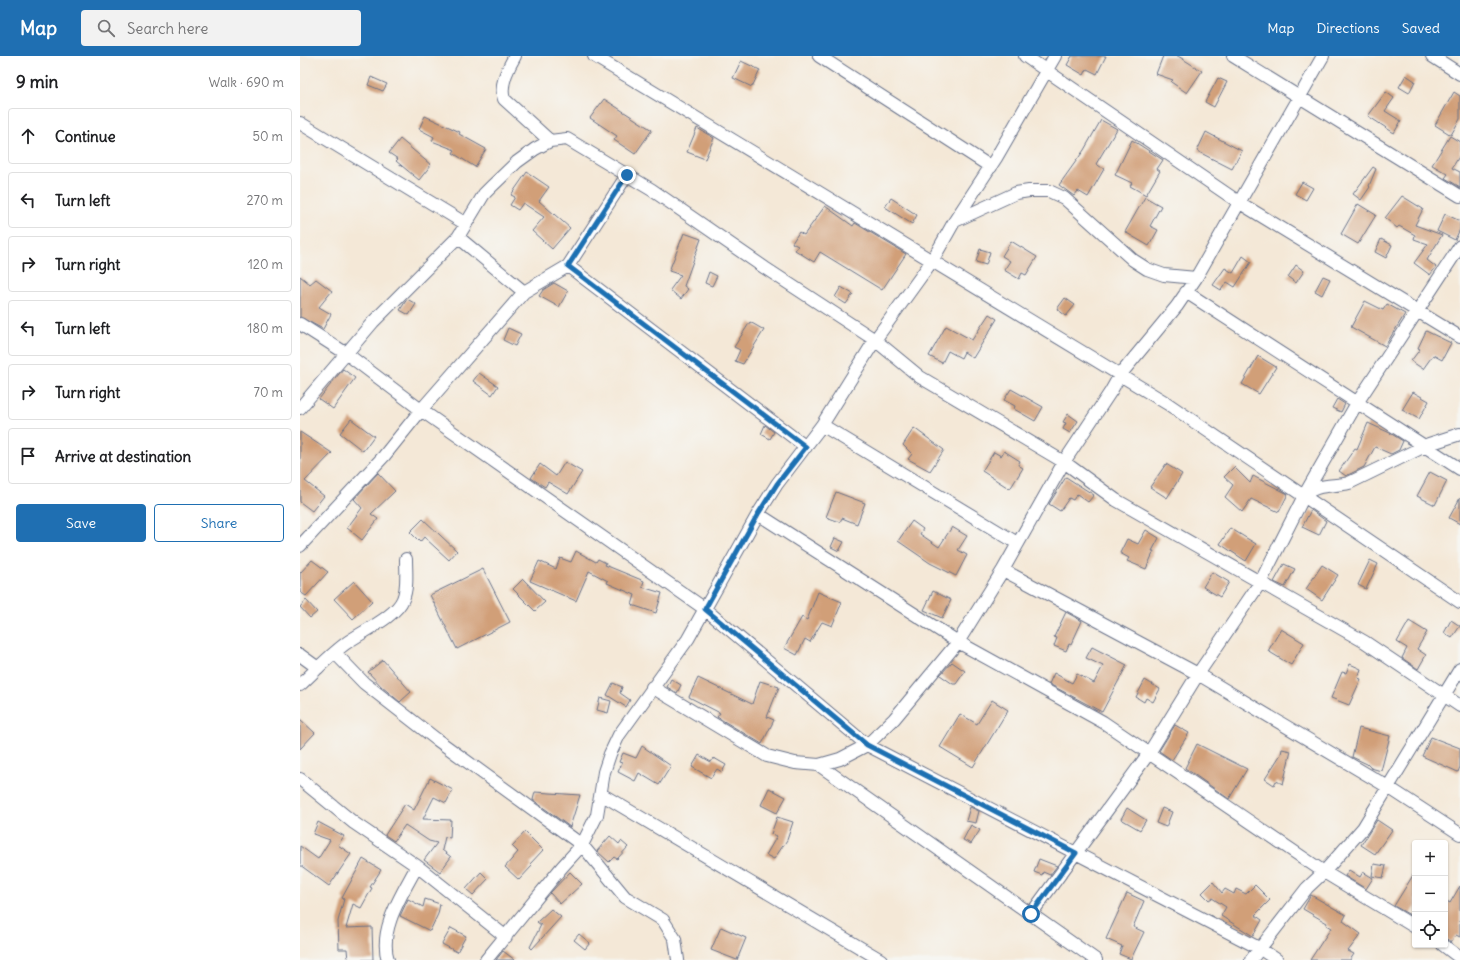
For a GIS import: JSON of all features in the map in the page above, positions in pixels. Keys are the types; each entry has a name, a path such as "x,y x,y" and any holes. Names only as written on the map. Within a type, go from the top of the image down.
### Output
{"street":[{"path":"515,56 501,91 504,99 550,141"},
{"path":"594,56 1168,404 1460,602"},
{"path":"819,56 991,167"},
{"path":"1026,56 1240,203 1460,337"},
{"path":"486,960 562,867 582,845 597,815 604,772 610,754 619,735 688,638 758,514 777,484 822,426 875,340 932,261 954,222 991,167 1055,56"},
{"path":"1232,56 1460,196"},
{"path":"652,687 767,756 795,763 819,764 840,759 867,745 894,719 958,642 1003,570 1064,462 1120,375 1177,306 1196,278 1323,56"},
{"path":"1432,56 1460,74"},
{"path":"300,123 466,224"},
{"path":"300,408 373,322 458,237 484,194 490,187 517,162 550,141 567,139 627,175 824,308 875,340 920,378 1064,462 1116,500 1365,642 1460,706"},
{"path":"300,545 384,456 421,410 524,292 568,266 627,175"},
{"path":"954,222 1016,193 1029,191 1049,191 1064,198 1133,260 1147,269 1164,275 1196,278"},
{"path":"458,237 524,292"},
{"path":"1031,914 1149,753 1198,674 1260,583 1304,496 1357,403 1460,246"},
{"path":"568,266 806,447"},
{"path":"1186,292 1460,469"},
{"path":"300,324 347,354 421,410 705,609 867,745 1259,948 1277,960"},
{"path":"822,426 1017,543"},
{"path":"1304,496 1314,488 1338,486 1349,483 1425,446 1460,434"},
{"path":"758,514 958,642 1103,722 1324,872 1412,925"},
{"path":"300,685 334,653 385,618 403,600 406,587 406,559"},
{"path":"1003,570 1198,674 1388,787 1460,834"},
{"path":"334,653 364,683 436,739 582,845 625,897 663,920 674,939 678,960"},
{"path":"300,655 318,668"},
{"path":"1251,960 1307,888 1324,872 1363,828 1460,669"},
{"path":"819,764 1096,960"},
{"path":"300,779 339,811 417,866 506,937"},
{"path":"601,794 881,960"},
{"path":"388,960 386,954 386,939 391,919 417,866"},
{"path":"1448,948 1460,958"}],"building":[{"path":"1072,56 1106,56 1097,74 1087,69 1084,75 1067,65"},
{"path":"1163,56 1178,56 1202,71 1187,93 1171,82 1173,80 1156,74"},
{"path":"741,61 760,70 752,87 733,78"},
{"path":"1406,75 1415,81 1409,93 1399,87"},
{"path":"371,77 387,84 383,91 368,85"},
{"path":"1218,78 1227,82 1214,107 1205,102"},
{"path":"1386,92 1394,98 1385,111 1401,121 1394,133 1368,116"},
{"path":"1454,92 1460,96 1460,119 1451,135 1435,125"},
{"path":"604,99 652,130 635,154 614,140 617,136 590,118"},
{"path":"425,116 460,132 459,134 486,149 475,167 453,153 455,150 432,141 434,137 419,129"},
{"path":"1101,120 1117,129 1096,164 1104,169 1088,197 1078,191 1074,196 1059,185 1084,150"},
{"path":"697,128 714,138 705,159 687,152"},
{"path":"1206,132 1242,151 1232,169 1197,151"},
{"path":"1450,136 1460,142 1460,155 1452,168 1460,172 1460,187 1445,178 1448,174 1432,165"},
{"path":"400,139 431,165 419,180 396,161 398,159 389,153"},
{"path":"1132,140 1163,160 1157,169 1160,171 1146,195 1130,186 1132,183 1115,175"},
{"path":"1373,167 1376,169 1369,186 1370,187 1361,200 1353,194"},
{"path":"527,172 549,187 539,201 570,228 552,249 532,231 544,217 523,203 518,210 510,205 515,197 511,195"},
{"path":"1302,182 1313,188 1306,200 1295,194"},
{"path":"1402,196 1423,209 1415,225 1442,235 1427,260 1436,267 1430,275 1414,263 1428,244 1414,239 1415,235 1399,226 1397,228 1385,218"},
{"path":"1145,197 1161,206 1150,226 1158,230 1149,246 1125,232"},
{"path":"891,198 917,215 912,224 885,207"},
{"path":"1358,204 1376,215 1358,244 1341,234"},
{"path":"825,206 853,226 855,223 906,254 882,290 820,252 814,262 795,250 798,246 792,243 799,232 804,235"},
{"path":"1445,214 1460,221 1460,229 1455,240 1437,231"},
{"path":"684,233 701,239 684,286 688,289 681,299 670,290 681,275 669,271"},
{"path":"1381,239 1392,245 1386,258 1375,252"},
{"path":"1011,241 1037,257 1026,275 1022,273 1019,279 1004,270 1010,261 1002,256"},
{"path":"980,249 990,252 986,265 976,262"},
{"path":"1243,256 1251,262 1235,287 1227,282 1221,290 1213,285 1225,268 1233,273"},
{"path":"1296,265 1304,271 1296,283 1288,277"},
{"path":"709,272 717,276 712,286 705,283"},
{"path":"300,276 310,284 316,279 332,291 319,307 331,314 323,329 300,317"},
{"path":"1323,276 1330,279 1322,295 1315,291"},
{"path":"554,283 568,291 559,307 539,296 543,290"},
{"path":"841,287 853,294 846,304 835,297"},
{"path":"1065,298 1075,305 1066,316 1057,309"},
{"path":"407,299 416,304 409,315 400,310"},
{"path":"1365,301 1383,310 1387,304 1405,314 1385,346 1351,327"},
{"path":"989,314 997,319 973,358 964,352 961,358 948,351 942,363 929,356 946,326 972,340"},
{"path":"750,322 764,330 743,364 735,361 740,350 734,347"},
{"path":"508,328 521,334 515,346 503,340"},
{"path":"1426,331 1451,343 1442,360 1433,355 1423,369 1411,361 1420,349 1418,348"},
{"path":"1258,356 1276,367 1259,394 1242,384"},
{"path":"343,369 355,378 333,409 319,399"},
{"path":"479,373 498,386 492,395 473,381"},
{"path":"1011,389 1043,407 1035,421 1014,409 1015,406 1004,400"},
{"path":"1413,392 1429,401 1419,419 1402,410"},
{"path":"1337,399 1345,404 1341,412 1332,408"},
{"path":"1068,414 1078,421 1070,433 1063,429 1066,423 1063,422"},
{"path":"351,419 374,436 363,451 340,433"},
{"path":"1368,423 1403,441 1399,450 1391,454 1375,447 1364,467 1346,476 1339,471 1355,448 1357,449"},
{"path":"765,425 774,432 770,439 761,434"},
{"path":"914,428 944,450 930,471 908,459 912,454 903,445"},
{"path":"300,432 332,453 305,481 324,496 312,511 300,502"},
{"path":"1004,451 1020,461 1018,465 1023,468 1010,489 982,471 994,452 1001,456"},
{"path":"565,462 582,472 568,494 548,482 545,487 531,478 540,464 556,476"},
{"path":"1166,464 1182,474 1167,498 1150,487"},
{"path":"1234,467 1250,483 1253,476 1288,494 1279,512 1251,499 1242,512 1225,497 1233,485 1224,477"},
{"path":"1430,472 1447,481 1435,505 1417,496"},
{"path":"378,473 395,491 371,514 378,519 362,540 347,528 362,508 354,499"},
{"path":"1066,477 1094,495 1088,502 1077,494 1073,500 1069,498 1060,511 1049,504"},
{"path":"836,492 865,503 857,524 842,518 840,522 826,517"},
{"path":"1460,498 1460,524 1449,518"},
{"path":"1311,510 1326,521 1319,535 1302,527"},
{"path":"423,519 457,551 449,560 424,537 420,542 410,532"},
{"path":"912,521 923,529 920,534 939,547 952,527 967,536 958,550 967,555 956,576 930,563 898,541"},
{"path":"1230,528 1256,544 1246,561 1220,544"},
{"path":"1146,530 1159,538 1152,551 1154,551 1146,569 1127,561 1129,558 1120,553 1127,539 1138,544"},
{"path":"835,538 844,542 839,551 831,547"},
{"path":"576,551 596,562 598,559 606,563 605,565 644,581 642,587 662,593 656,613 632,605 635,595 607,583 608,581 589,571 576,601 530,581 539,561 556,569 560,558 571,562"},
{"path":"312,560 328,572 306,596 300,592 300,573"},
{"path":"1370,560 1378,564 1366,589 1358,585"},
{"path":"1284,564 1295,569 1285,587 1274,582"},
{"path":"1322,565 1338,575 1322,600 1306,589"},
{"path":"483,569 510,622 457,649 430,595"},
{"path":"1212,572 1229,582 1220,597 1203,587"},
{"path":"523,579 545,602 535,611 513,589"},
{"path":"354,581 372,601 353,619 334,599"},
{"path":"933,591 951,600 942,618 924,610"},
{"path":"818,592 842,602 832,626 822,622 810,642 805,639 797,655 784,648 802,617 807,620"},
{"path":"306,600 317,612 310,618 300,607"},
{"path":"1066,612 1082,621 1071,645 1069,644 1066,651 1054,646 1057,638 1054,637"},
{"path":"1451,620 1460,626 1452,638 1444,633"},
{"path":"1409,621 1427,632 1417,649 1426,655 1418,669 1402,658 1407,648 1397,642"},
{"path":"1281,629 1304,643 1291,665 1268,651"},
{"path":"1092,647 1127,665 1102,712 1049,684 1054,673 1072,683 1077,674 1094,683 1103,666 1086,658"},
{"path":"383,660 411,692 400,702 382,687 368,672"},
{"path":"952,662 965,671 956,684 953,684 940,675"},
{"path":"1350,664 1361,669 1358,678 1361,679 1349,705 1331,698 1342,672 1346,673"},
{"path":"698,678 752,704 760,681 779,687 767,717 774,720 762,744 717,717 720,713 689,697"},
{"path":"671,679 681,685 677,693 667,687"},
{"path":"1145,680 1160,689 1153,702 1146,698 1144,702 1136,697"},
{"path":"613,683 622,687 620,693 630,700 626,707 607,695"},
{"path":"600,698 611,701 608,713 597,710"},
{"path":"992,700 1008,710 973,767 940,747 960,714 977,724"},
{"path":"300,719 315,733 300,749"},
{"path":"1175,725 1189,733 1172,760 1159,751"},
{"path":"1359,728 1390,736 1381,771 1371,768 1367,764 1352,757"},
{"path":"1431,737 1460,748 1460,767 1458,772 1422,756"},
{"path":"1197,744 1247,769 1229,799 1185,768"},
{"path":"642,746 671,766 659,785 639,773 635,781 618,772 622,763 619,762 623,753 636,758"},
{"path":"1282,749 1291,751 1283,784 1276,781 1274,785 1265,779 1281,754"},
{"path":"699,755 711,762 714,758 726,765 722,772 717,769 711,778 692,767"},
{"path":"430,778 453,790 446,803 434,797 423,819 451,820 450,838 445,837 442,850 451,857 440,872 424,860 437,843 429,841 405,825 394,841 385,835 405,804 414,810"},
{"path":"769,788 786,797 777,813 761,805"},
{"path":"535,792 580,795 570,827 533,800"},
{"path":"970,807 979,811 976,823 966,821"},
{"path":"1127,808 1146,820 1140,830 1121,819"},
{"path":"1162,808 1172,812 1166,827 1156,823"},
{"path":"777,817 793,822 787,840 774,859 766,855 777,836 771,834"},
{"path":"1377,820 1392,830 1375,854 1361,845"},
{"path":"318,822 344,836 338,845 351,854 329,886 300,865 300,846 318,859 330,840 313,834"},
{"path":"971,825 980,830 971,844 963,840"},
{"path":"525,832 543,850 530,864 532,866 519,880 505,867 518,852 512,846"},
{"path":"610,836 619,844 621,841 628,847 617,859 614,857 609,862 597,851"},
{"path":"363,859 381,870 370,887 372,888 361,908 353,904 346,928 372,927 373,960 348,960 347,949 339,949 338,921 344,899 342,898"},
{"path":"1039,859 1057,866 1050,875 1043,872 1042,875 1034,872"},
{"path":"1374,864 1386,866 1383,878 1372,876"},
{"path":"1349,870 1360,877 1363,872 1373,878 1366,889 1345,876"},
{"path":"481,872 488,879 473,895 466,889"},
{"path":"570,872 582,884 560,904 550,893"},
{"path":"1412,877 1412,911 1410,915 1394,906"},
{"path":"1213,882 1222,893 1225,889 1234,894 1236,889 1246,894 1255,885 1270,900 1255,915 1262,920 1253,936 1221,916 1226,907 1212,898 1209,900 1202,893"},
{"path":"1460,886 1460,937 1456,935 1451,942 1448,940 1448,902 1450,903"},
{"path":"1127,893 1144,901 1133,927 1144,932 1131,959 1119,954 1122,946 1106,939"},
{"path":"1311,895 1346,915 1343,921 1361,934 1348,951 1354,954 1350,960 1310,960 1331,928 1326,925 1327,923 1303,909"},
{"path":"408,899 423,907 425,899 440,904 438,914 430,931 400,916"},
{"path":"551,909 561,917 532,949 530,947 541,925 537,922"},
{"path":"721,927 746,938 737,960 711,950"},
{"path":"451,928 466,936 457,952 442,944"},
{"path":"579,934 590,943 585,949 574,940"},
{"path":"503,951 515,960 496,960"}],"route":[{"path":"627,175 568,266 806,447 777,484 758,514 705,609 867,745 1076,853 1031,914"}]}
